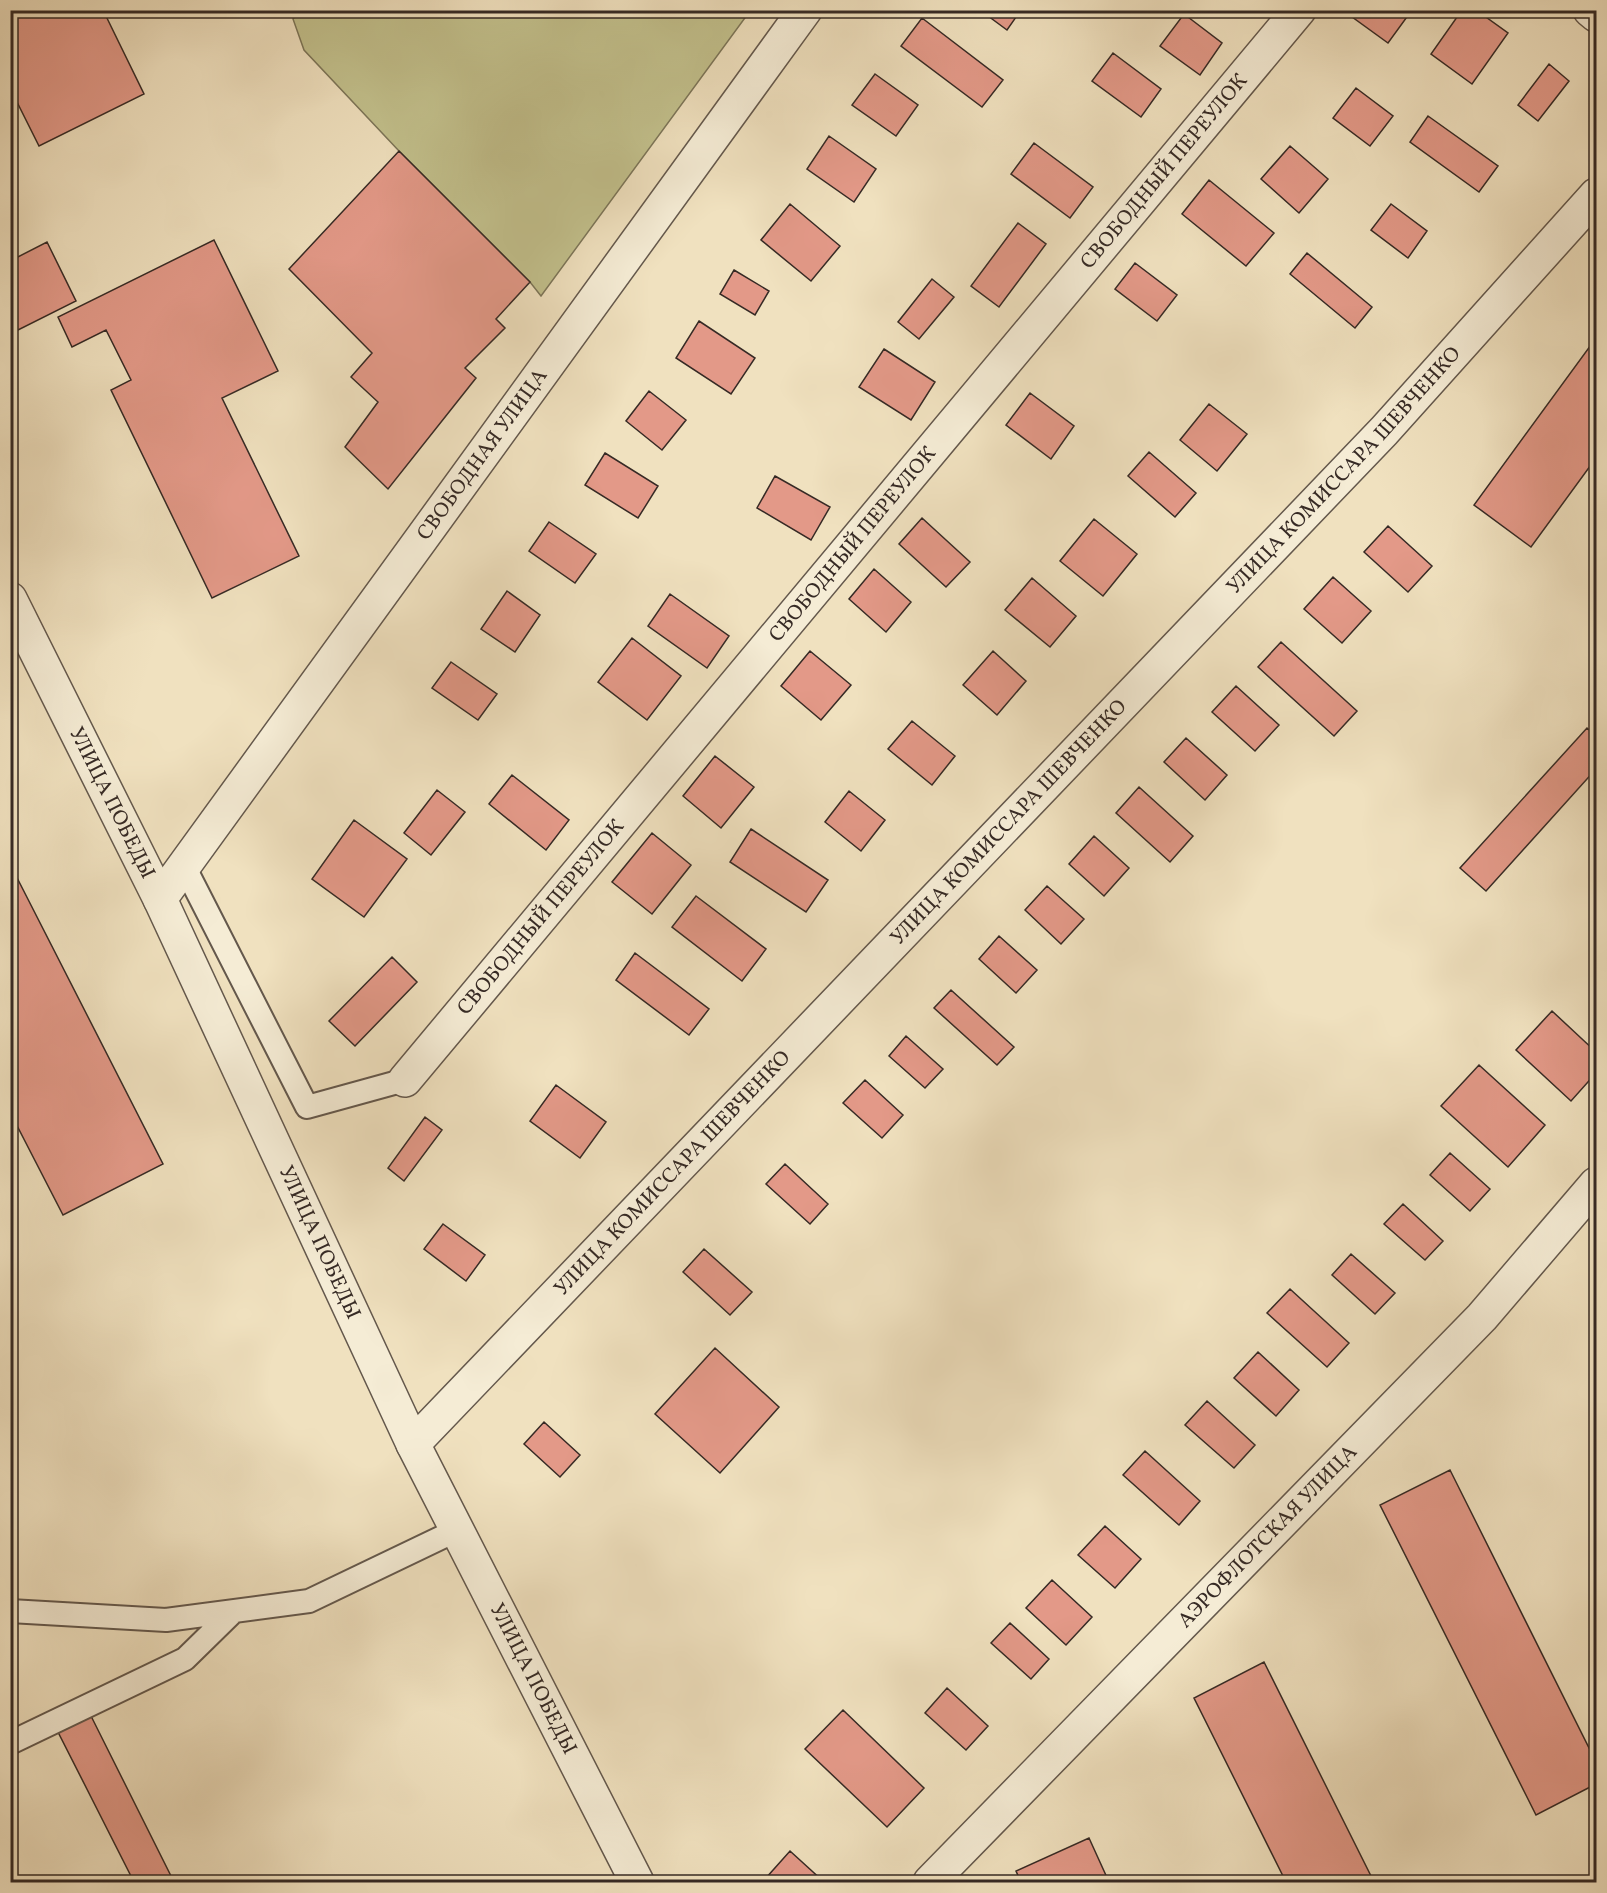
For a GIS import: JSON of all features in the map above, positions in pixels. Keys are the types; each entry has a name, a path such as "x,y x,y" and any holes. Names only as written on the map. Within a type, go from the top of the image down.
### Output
{"street":[{"name":"СВОБОДНАЯ УЛИЦА","path":"160,899 805,10"},
{"name":"СВОБОДНЫЙ ПЕРЕУЛОК","path":"405,1080 1299,10"},
{"path":"1590,10 1596,15"},
{"name":"УЛИЦА КОМИССАРА ШЕВЧЕНКО","path":"413,1444 1384,431 1596,195"},
{"name":"УЛИЦА ПОБЕДЫ","path":"10,599 160,899 413,1444 637,1882"},
{"name":"АЭРОФЛОТСКАЯ УЛИЦА","path":"930,1882 1482,1317 1596,1184"}],"lane":[{"path":"184,866 307,1107 405,1080"},
{"path":"10,1611 166,1620 309,1600 457,1530"},
{"path":"10,1743 185,1659 234,1611"}],"shaded area":[{"path":"300,10 750,11 541,296 304,50 293,19"}],"building":[{"path":"10,10 103,10 144,94 39,146 10,88"},
{"path":"980,10 1021,10 1007,30"},
{"path":"1350,10 1412,10 1388,43 1348,14"},
{"path":"1462,10 1476,10 1508,33 1472,84 1431,54"},
{"path":"1184,14 1222,43 1200,75 1160,46"},
{"path":"922,18 1003,80 982,107 901,46"},
{"path":"1113,53 1161,89 1141,117 1092,81"},
{"path":"1549,64 1569,81 1538,121 1518,105"},
{"path":"875,74 918,105 896,136 852,105"},
{"path":"1356,88 1393,116 1370,146 1333,118"},
{"path":"1428,116 1498,166 1479,192 1410,142"},
{"path":"829,136 876,169 854,202 807,169"},
{"path":"1034,143 1093,187 1070,218 1011,174"},
{"path":"1290,146 1328,179 1299,213 1261,179"},
{"path":"399,151 530,282 496,319 505,328 465,368 476,378 388,489 345,447 378,402 351,377 372,353 289,269"},
{"path":"1209,180 1274,233 1246,266 1182,214"},
{"path":"790,204 840,246 811,281 761,240"},
{"path":"1391,204 1427,231 1408,258 1371,230"},
{"path":"1018,223 1046,244 999,307 971,286"},
{"path":"214,240 278,371 222,398 299,556 212,598 111,390 131,380 106,330 72,347 58,317"},
{"path":"47,242 76,301 10,334 10,261"},
{"path":"1307,253 1372,307 1355,328 1290,274"},
{"path":"1135,263 1177,295 1157,321 1115,289"},
{"path":"734,270 769,291 755,315 720,294"},
{"path":"932,279 954,297 919,339 898,322"},
{"path":"699,321 755,358 731,394 676,358"},
{"path":"1596,338 1596,458 1531,547 1474,505"},
{"path":"884,349 935,382 911,420 859,387"},
{"path":"649,391 686,420 662,450 626,421"},
{"path":"1030,393 1074,426 1051,459 1006,425"},
{"path":"1209,404 1247,434 1217,471 1180,440"},
{"path":"1149,452 1196,493 1175,517 1128,476"},
{"path":"605,453 658,486 638,518 585,485"},
{"path":"775,476 830,507 811,540 757,508"},
{"path":"922,518 970,562 946,587 899,544"},
{"path":"1094,519 1137,554 1103,596 1060,561"},
{"path":"549,522 596,554 575,583 529,551"},
{"path":"1388,526 1432,566 1408,592 1364,552"},
{"path":"874,569 911,602 886,632 849,599"},
{"path":"1333,577 1371,611 1342,643 1304,609"},
{"path":"1032,578 1076,616 1050,647 1005,610"},
{"path":"507,591 540,615 515,652 481,629"},
{"path":"670,594 729,636 707,668 648,626"},
{"path":"632,638 681,676 647,720 598,682"},
{"path":"1281,642 1357,711 1334,736 1258,667"},
{"path":"810,651 851,685 821,720 781,686"},
{"path":"993,651 1026,681 997,715 963,685"},
{"path":"451,662 497,694 478,720 432,688"},
{"path":"1236,686 1279,725 1255,751 1212,712"},
{"path":"912,721 955,756 932,785 888,749"},
{"path":"1587,728 1596,736 1596,769 1486,891 1460,868"},
{"path":"1186,738 1227,775 1205,800 1164,762"},
{"path":"715,756 754,787 721,828 683,796"},
{"path":"512,775 569,820 546,850 489,804"},
{"path":"1139,787 1193,836 1170,862 1116,813"},
{"path":"437,790 465,812 431,855 404,833"},
{"path":"849,791 885,820 861,851 825,822"},
{"path":"354,820 407,859 364,917 312,879"},
{"path":"751,829 828,880 806,912 730,862"},
{"path":"652,833 691,865 652,914 612,882"},
{"path":"1094,836 1129,868 1104,896 1069,864"},
{"path":"10,864 163,1164 63,1215 10,1112"},
{"path":"1047,886 1084,919 1061,944 1025,910"},
{"path":"696,896 766,949 742,981 672,927"},
{"path":"999,936 1037,970 1016,993 979,959"},
{"path":"635,953 709,1009 689,1035 616,980"},
{"path":"392,957 417,982 355,1046 329,1021"},
{"path":"951,990 1014,1047 997,1065 934,1008"},
{"path":"1552,1011 1596,1052 1596,1073 1571,1101 1516,1050"},
{"path":"906,1036 943,1069 925,1088 889,1056"},
{"path":"1479,1065 1545,1125 1508,1167 1441,1106"},
{"path":"865,1080 903,1115 882,1138 843,1103"},
{"path":"556,1085 606,1122 580,1158 530,1121"},
{"path":"425,1117 442,1130 404,1181 388,1168"},
{"path":"1450,1153 1490,1189 1470,1211 1430,1175"},
{"path":"785,1164 828,1204 810,1224 766,1184"},
{"path":"1403,1204 1443,1241 1425,1260 1384,1224"},
{"path":"443,1224 485,1255 466,1281 424,1249"},
{"path":"704,1249 752,1292 730,1315 683,1272"},
{"path":"1351,1254 1395,1293 1375,1314 1332,1275"},
{"path":"1290,1289 1349,1343 1327,1367 1267,1313"},
{"path":"715,1348 779,1407 720,1473 655,1414"},
{"path":"1258,1352 1299,1390 1276,1416 1234,1378"},
{"path":"1207,1401 1255,1445 1234,1468 1185,1425"},
{"path":"544,1422 580,1455 560,1477 524,1444"},
{"path":"1145,1451 1200,1501 1179,1525 1123,1475"},
{"path":"1450,1470 1596,1762 1596,1784 1536,1815 1380,1505"},
{"path":"1105,1526 1141,1559 1115,1588 1078,1555"},
{"path":"1052,1580 1092,1617 1066,1645 1026,1608"},
{"path":"1010,1623 1049,1659 1031,1679 991,1643"},
{"path":"1264,1662 1374,1882 1286,1882 1194,1698"},
{"path":"947,1688 988,1726 966,1750 925,1713"},
{"path":"843,1710 924,1788 887,1827 805,1749"},
{"path":"91,1716 174,1882 134,1882 58,1732"},
{"path":"1089,1838 1109,1882 1021,1882 1016,1871"},
{"path":"790,1851 824,1882 771,1882 766,1878"}]}
